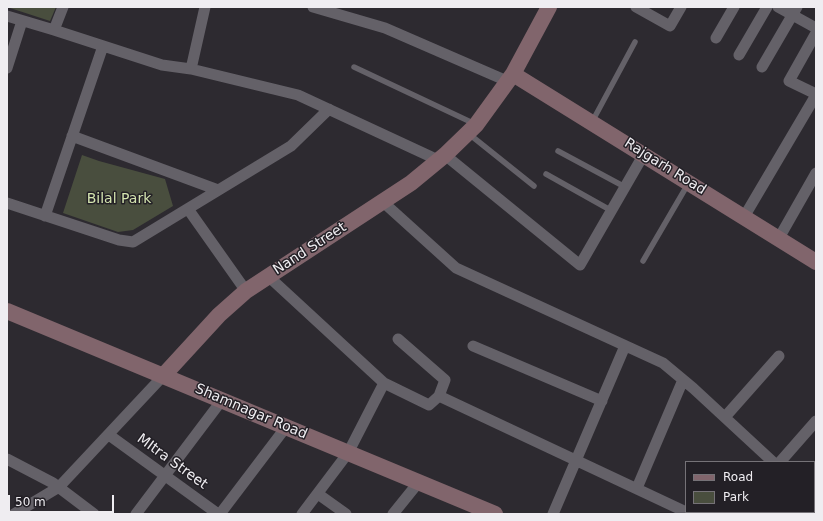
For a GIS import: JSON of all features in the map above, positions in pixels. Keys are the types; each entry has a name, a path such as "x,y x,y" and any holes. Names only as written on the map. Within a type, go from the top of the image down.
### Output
{"street":[{"path":"54,30 63,7"},
{"path":"191,69 205,7"},
{"path":"313,7 385,28 510,77"},
{"name":"Nand Street","path":"14,514 59,487 219,315 246,292 268,276 411,183 442,158 472,129 510,77 549,7"},
{"path":"636,7 670,26 681,7"},
{"path":"716,38 734,7"},
{"path":"739,55 767,7"},
{"path":"778,7 795,11 816,28"},
{"path":"762,67 795,11"},
{"path":"7,16 162,65 191,69 298,95 442,158 580,265 644,154"},
{"path":"7,68 22,21"},
{"path":"744,217 816,94 789,81 816,33"},
{"path":"45,216 103,46"},
{"name":"Rajgarh Road","path":"510,77 592,122 816,262"},
{"path":"7,203 119,240 133,242 291,146 330,109"},
{"path":"72,136 218,190"},
{"path":"779,238 816,173"},
{"path":"383,202 456,268 663,363 725,417 772,461"},
{"path":"188,209 246,292"},
{"path":"268,276 384,383 429,405 439,396 445,380 398,339"},
{"name":"Shamnagar Road","path":"7,311 348,453 418,483 476,511 495,514"},
{"path":"473,346 602,401"},
{"path":"553,514 625,346"},
{"path":"725,417 779,356"},
{"path":"637,488 683,380"},
{"path":"302,514 348,453 384,383"},
{"path":"439,396 685,512"},
{"path":"136,514 222,400"},
{"path":"781,461 816,421"},
{"path":"219,514 286,427"},
{"name":"MItra Street","path":"109,435 219,514"},
{"path":"7,460 53,483 94,514"},
{"path":"393,514 418,483"},
{"path":"318,494 346,514"}],"lane":[{"path":"592,122 635,42"},
{"path":"354,67 472,129 534,186"},
{"path":"558,152 625,187"},
{"path":"546,174 612,211"},
{"path":"643,260 690,182"}],"green space":[{"path":"7,7 56,7 50,21"},
{"name":"Bilal Park","path":"82,155 165,179 173,206 133,230 118,232 63,213"}]}
